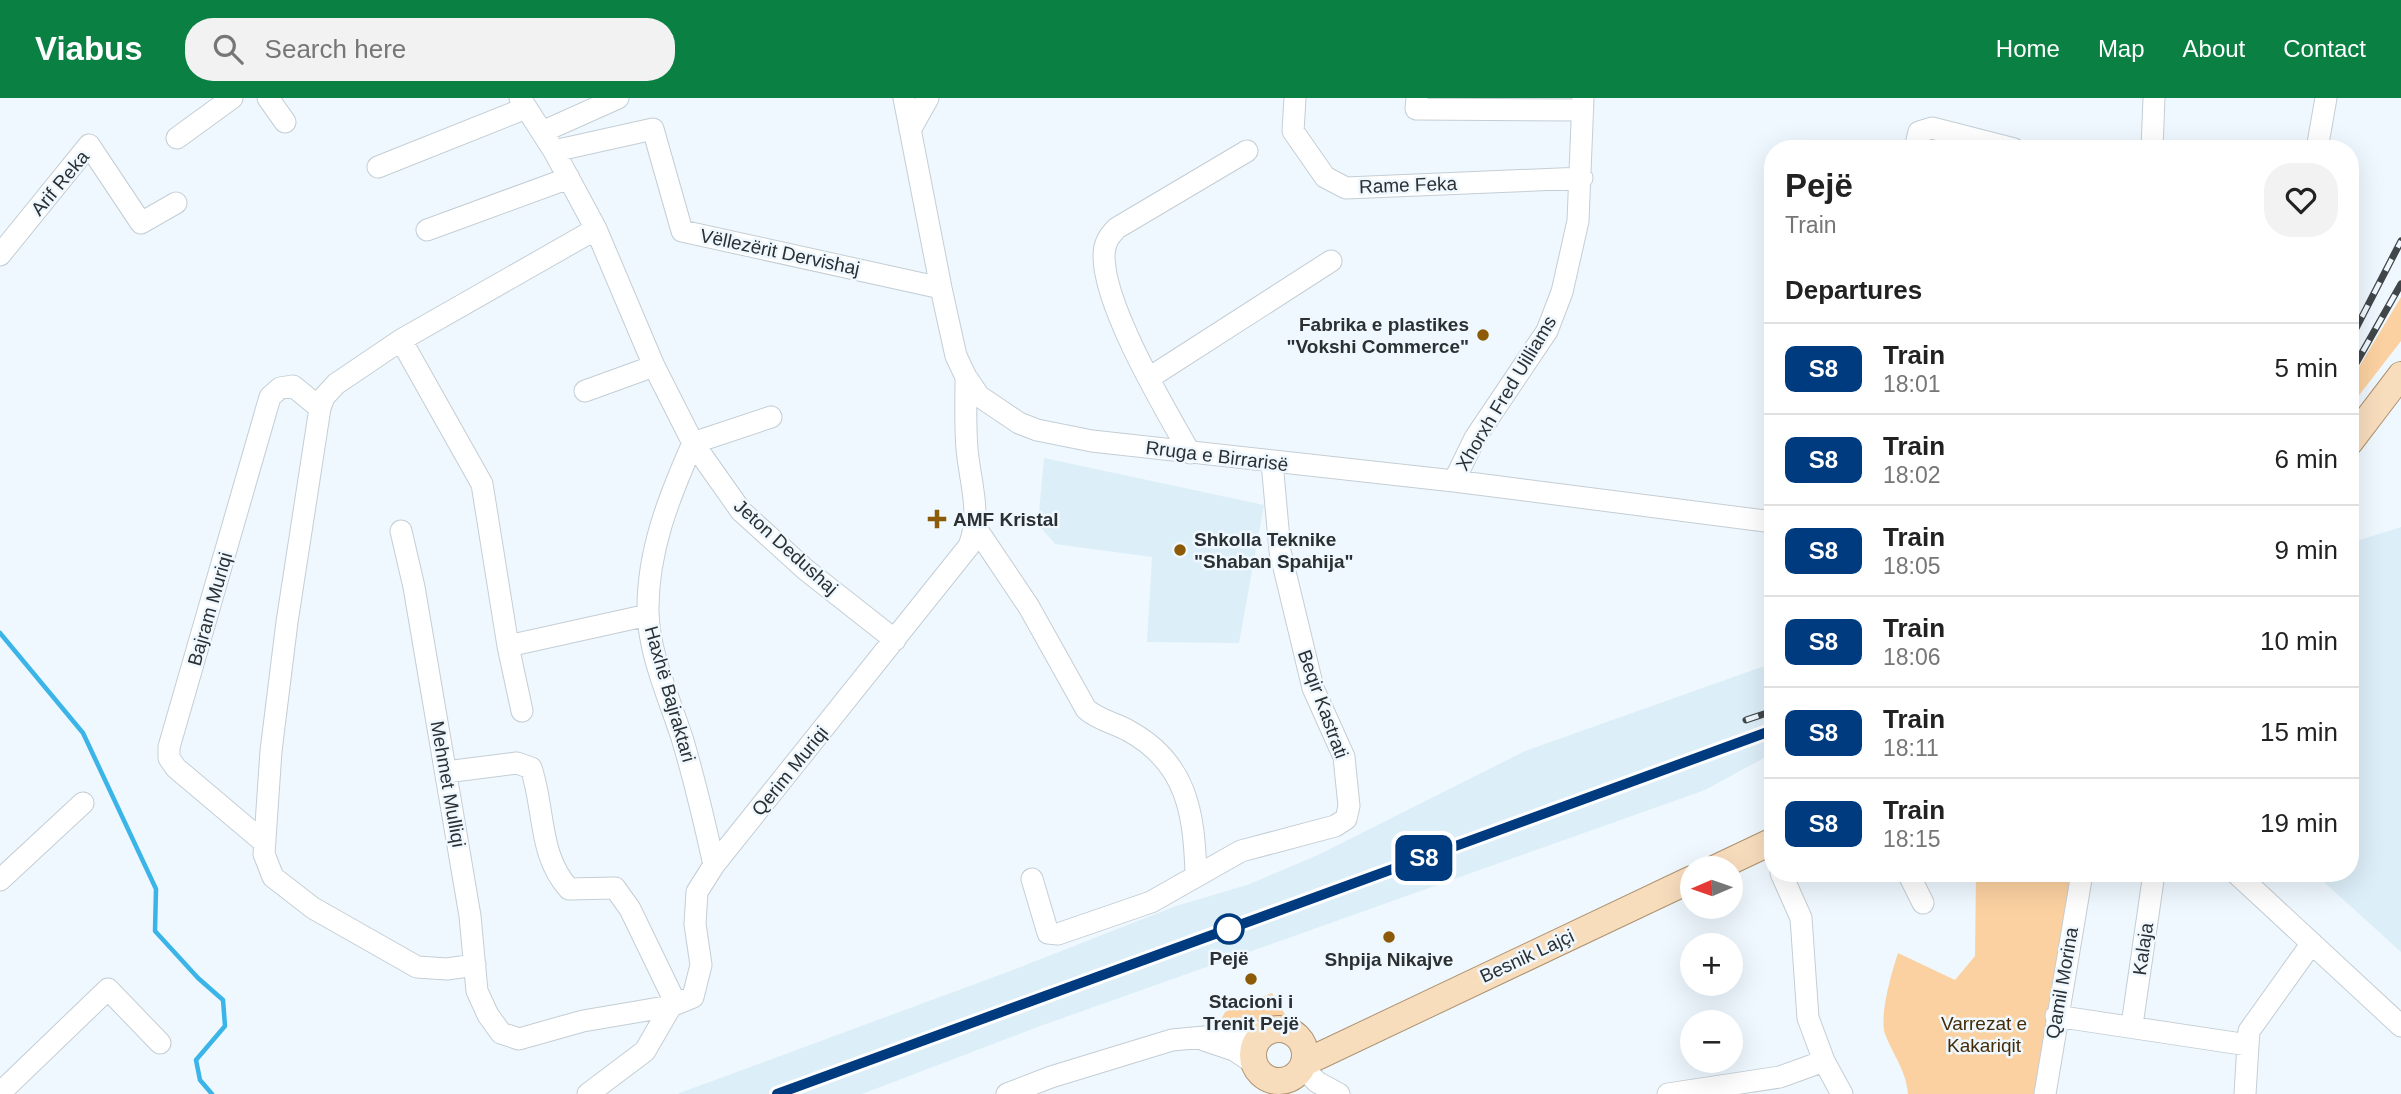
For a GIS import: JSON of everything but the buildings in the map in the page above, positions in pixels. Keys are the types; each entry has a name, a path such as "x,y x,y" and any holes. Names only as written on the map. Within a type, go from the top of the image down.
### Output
{"main road":[{"path":"2359,430 2401,375"},
{"path":"1743,858 1764,850"},
{"name":"Besnik Lajçi","path":"1292,1076 1362,1033 1680,885"},
{"path":"1279,1029 1295,1034 1304,1047 1292,1076 1270,1080 1258,1076 1257,1042 1268,1031 1279,1029"},
{"name":"Besnik Lajçi","path":"1295,1034 1330,1037 1362,1033"}],"street":[{"path":"177,138 232,98"},
{"path":"268,98 285,122"},
{"path":"542,132 618,98"},
{"name":"Rruga e Birrarisë","path":"904,98 956,356 979,396 998,411 1037,430 1190,453 1454,481 1764,521"},
{"path":"910,130 928,98"},
{"name":"Rame Feka","path":"1295,98 1293,131 1325,177 1346,188 1582,178"},
{"path":"1417,98 1416,109 1583,104"},
{"path":"2152,140 2154,98"},
{"path":"2319,140 2326,98"},
{"name":"Jeton Dedushaj","path":"378,167 523,103 554,152 596,229 654,366 693,443 741,511 806,570 895,640"},
{"name":"Xhorxh Fred Uilliams","path":"1454,481 1475,438 1547,331 1562,292 1578,221 1582,178 1583,104"},
{"path":"1917,140 1919,132 1932,128 1979,140"},
{"name":"Vëllezërit Dervishaj","path":"554,152 653,129 682,231 941,288"},
{"name":"Arif Reka","path":"0,255 89,145 141,223 176,203"},
{"path":"1190,453 1125,329 1108,279 1104,256 1107,239 1117,228 1247,151"},
{"path":"427,230 569,178"},
{"path":"475,965 447,969 417,967 313,908 273,877 264,854 271,751 287,622 320,408 324,397 336,384 401,340 596,229"},
{"path":"1149,378 1331,261"},
{"path":"401,340 482,484 508,646 522,711"},
{"path":"586,391 654,366"},
{"path":"966,377 967,452 976,528 1029,607 1086,709 1093,715 1129,731 1166,759 1177,774 1191,815 1196,874"},
{"name":"Bajram Muriqi","path":"265,843 176,768 169,758 169,747 270,397 280,388 293,386 320,408"},
{"path":"693,443 771,417"},
{"name":"Haxhë Bajraktari","path":"693,443 657,534 650,573 648,615 661,676 687,754 714,865"},
{"name":"Beqir Kastrati","path":"1032,879 1048,933 1058,934 1151,902 1196,874 1241,851 1335,826 1346,819 1349,806 1344,757 1313,688 1295,626 1280,551 1272,462"},
{"name":"Qerim Muriqi","path":"674,1005 693,998 701,965 695,925 697,892 714,865 960,559 976,528"},
{"name":"Mehmet Mulliqi","path":"401,531 414,587 470,916 477,991 501,1033 519,1039 583,1021 674,1005"},
{"path":"508,646 648,615"},
{"path":"446,772 517,763 531,768 542,835 561,880 569,889 581,891 615,888 630,909 674,1005 645,1051 588,1094"},
{"path":"0,880 83,803"},
{"path":"1785,882 1801,918 1804,993 1808,1018 1824,1062 1842,1094"},
{"path":"1912,882 1923,903"},
{"name":"Qamil Morina","path":"2045,1094 2080,882"},
{"name":"Kalaja","path":"2132,1025 2153,882"},
{"path":"2246,882 2401,1026"},
{"path":"2245,1094 2249,1031 2312,943"},
{"path":"0,1093 108,989 160,1043"},
{"path":"2056,1016 2132,1025 2248,1045"},
{"path":"1007,1094 1098,1062 1172,1040 1268,1031"},
{"path":"1195,1038 1234,1050 1258,1076"},
{"path":"1668,1094 1783,1086 1824,1062"},
{"path":"1292,1076 1332,1091"}],"shaded area":[{"name":"Shkolla Teknike \"Shaban Spahija\"","path":"1044,458 1264,505 1239,643 1147,642 1152,557 1055,544 1038,524"},
{"path":"2401,527 2401,952 2324,882 2359,882 2359,540"},
{"path":"1764,666 1764,758 1705,790 1043,1025 862,1094 677,1094 1013,970 1176,906 1247,885 1318,855 1525,751"}],"green space":[{"path":"2401,297 2401,341 2359,395 2359,367"},
{"name":"Varrezat e Kakariqit","path":"1976,882 2073,882 2038,1094 1908,1094 1905,1077 1885,1034 1884,1026 1887,993 1898,953 1955,980 1975,956"},
{"path":"1272,993 1291,1024 1216,1029 1225,1012"}],"waterway":[{"path":"0,633 83,733 156,889 155,931 198,978 223,1000 225,1026 196,1060 200,1080 212,1094"}],"railway":[{"path":"2359,323 2401,241"},
{"path":"2359,358 2401,284"},
{"path":"1746,720 1764,714"},
{"path":"776,1094 1764,733"}],"train":[{"name":"S8","path":"777,1094 1764,733"}],"place":[{"name":"Fabrika e plastikes \"Vokshi Commerce\"","path":"1483,335"},
{"name":"AMF Kristal","path":"937,519"},
{"name":"Shkolla Teknike \"Shaban Spahija\"","path":"1180,550"},
{"name":"Pejë","path":"1229,929"},
{"name":"Shpija Nikajve","path":"1389,937"},
{"name":"Stacioni i Trenit Pejë","path":"1251,979"}]}
